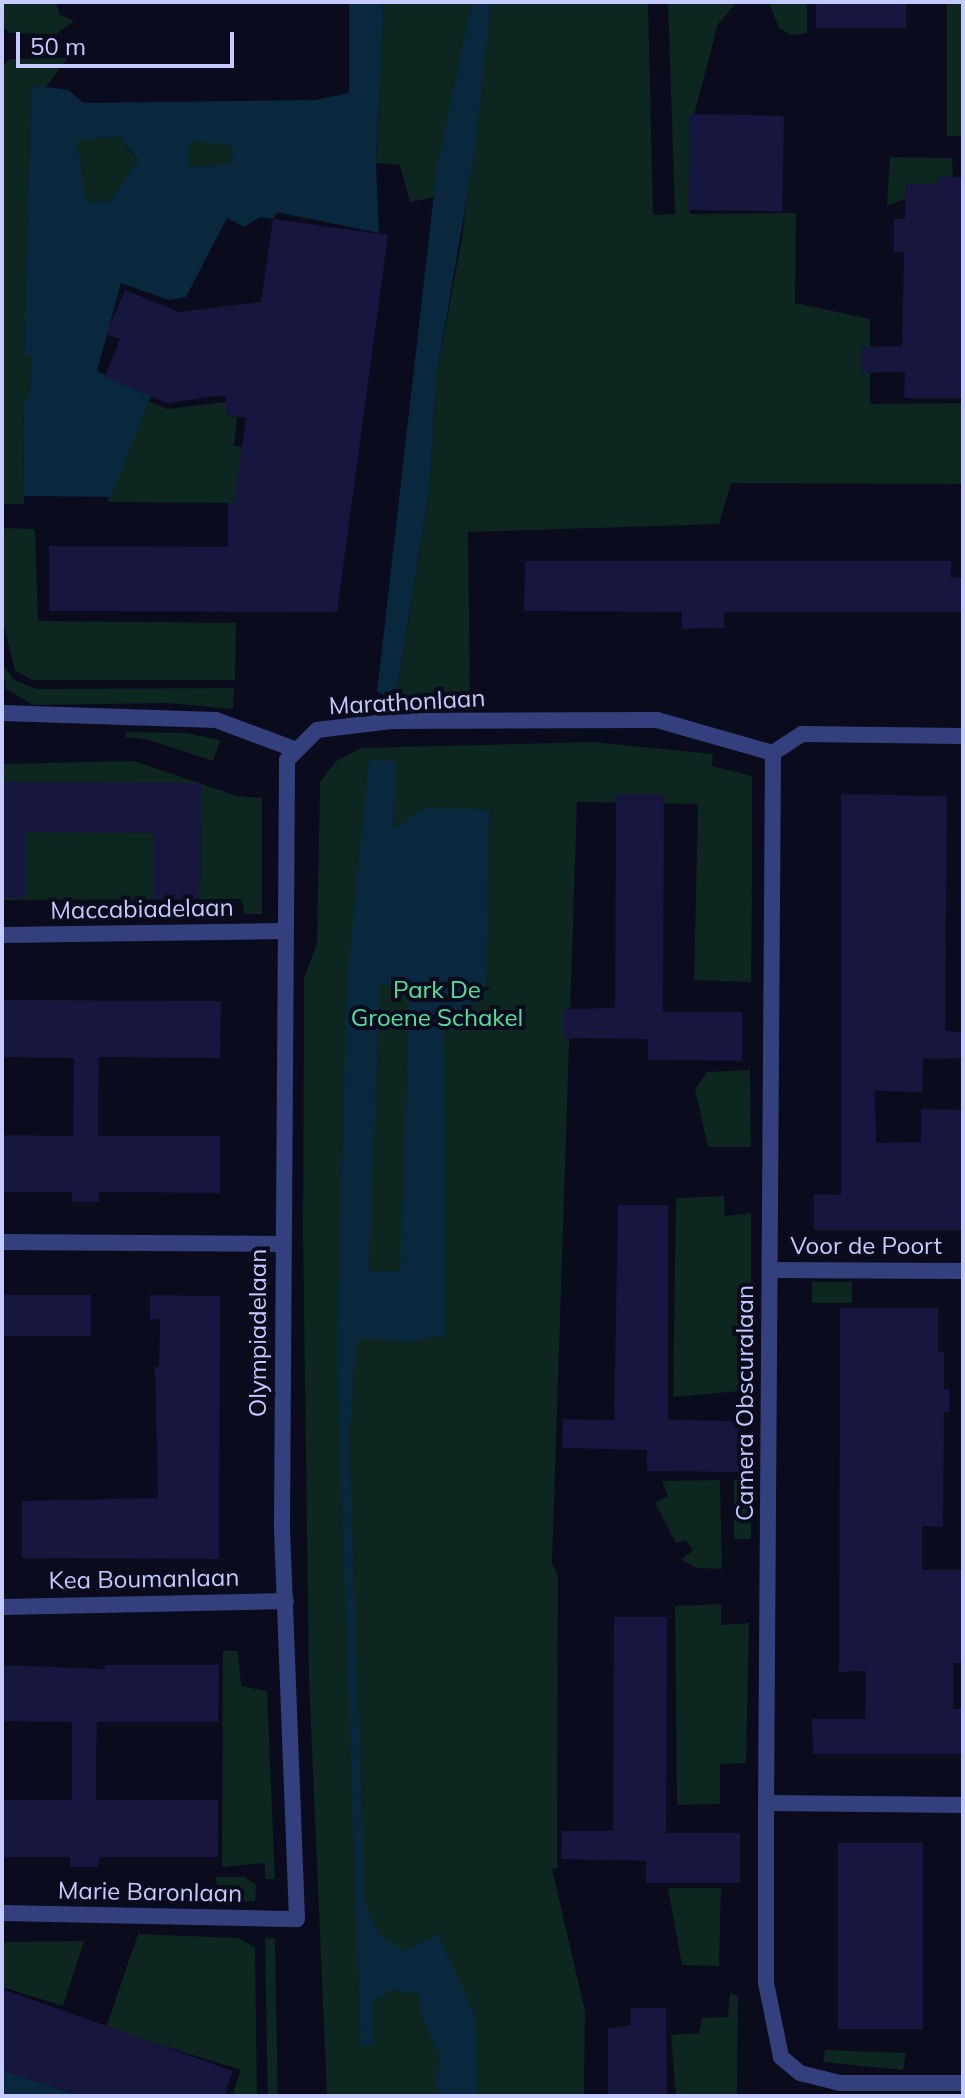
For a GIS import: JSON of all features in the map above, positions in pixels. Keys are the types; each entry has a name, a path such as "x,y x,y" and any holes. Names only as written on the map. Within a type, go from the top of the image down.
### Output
{"street":[{"path":"2,713 204,719 294,749"},
{"name":"Marathonlaan","path":"294,749 317,730 343,724 657,720 773,753"},
{"path":"773,753 802,734 963,736"},
{"name":"Olympiadelaan","path":"294,749 287,760 285,780 282,1244 286,1601 297,1919"},
{"name":"Camera Obscuralaan","path":"773,753 766,1983 781,2057 800,2073 840,2083 963,2083"},
{"name":"Maccabiadelaan","path":"2,935 282,931"},
{"path":"2,1242 282,1244"},
{"name":"Voor de Poort","path":"770,1270 963,1271"},
{"name":"Kea Boumanlaan","path":"2,1607 286,1601"},
{"path":"766,1803 963,1805"},
{"name":"Marie Baronlaan","path":"2,1913 297,1919"}],"green space":[{"path":"2,2 63,2 57,5 59,14 74,21 56,34 10,33 2,26"},
{"path":"384,2 472,2 434,197 410,202 400,165 376,163"},
{"path":"491,2 648,2 653,215 675,214 668,2 737,2 718,24 689,134 690,214 796,213 795,303 870,319 870,404 963,403 963,484 731,483 719,524 468,532 470,694 396,696 429,492 437,372 462,238"},
{"path":"769,2 807,2 807,33 791,35 779,28"},
{"path":"947,2 963,2 963,136 947,136"},
{"path":"68,58 46,87 31,85 24,356 32,355 29,399 23,399 24,504 2,504 2,67 10,59"},
{"path":"120,137 138,161 111,201 86,203 76,140"},
{"path":"190,140 231,145 234,164 186,167"},
{"path":"890,157 952,158 953,177 937,177 937,184 905,184 905,199 887,206"},
{"path":"149,401 167,409 226,402 227,415 237,417 234,446 242,447 235,503 107,502"},
{"path":"2,528 35,529 38,621 236,623 235,680 32,680 15,670 3,623"},
{"path":"2,663 14,680 37,689 234,688 233,709 166,703 33,705 6,689"},
{"path":"126,732 185,733 220,740 213,761 146,739 125,737"},
{"name":"Park De Groene Schakel","path":"592,742 713,754 712,766 752,776 752,886 751,982 694,980 698,804 577,802 552,1563 558,1575 557,1868 552,1869 585,2011 584,2096 327,2096 309,1680 303,1234 304,978 317,943 320,782 336,761 361,748"},
{"path":"134,761 237,796 262,798 262,914 244,914 242,899 2,900 2,764"},
{"path":"750,1070 751,1147 708,1147 695,1089 707,1072"},
{"path":"724,1196 725,1216 751,1213 751,1390 673,1397 676,1198"},
{"path":"812,1282 852,1282 852,1303 812,1303"},
{"path":"720,1480 722,1569 697,1568 681,1560 693,1550 686,1540 676,1543 655,1503 668,1496 662,1481"},
{"path":"734,1480 751,1480 751,1539 734,1539"},
{"path":"721,1604 721,1625 749,1623 746,1763 720,1764 720,1804 677,1805 675,1606"},
{"path":"223,1651 238,1651 241,1686 267,1691 275,1879 265,1879 265,1863 222,1867"},
{"path":"216,1877 245,1877 256,1885 255,1901 219,1903"},
{"path":"668,1888 721,1888 719,1966 682,1965"},
{"path":"138,1934 238,1938 255,1947 257,2096 232,2096 241,2070 106,2028"},
{"path":"265,1938 275,1938 278,2096 268,2096"},
{"path":"84,1941 63,2006 2,1987 2,1942"},
{"path":"730,1993 738,1996 737,2096 676,2096 671,2035 699,2033 702,2018 728,2017"},
{"path":"825,2050 906,2053 903,2070 823,2062"}],"water":[{"path":"349,2 384,2 376,163 379,233 277,212 273,219 260,217 244,227 227,218 186,297 169,300 121,283 97,371 151,396 111,497 24,496 23,399 29,398 32,356 24,356 31,85 69,90 83,103 315,100 349,93","holes":["120,137 138,160 111,201 86,203 77,140","190,141 230,145 234,164 187,167"]},
{"path":"472,2 491,2 474,157 437,372 429,492 396,696 384,695 377,692 437,167"},
{"path":"369,760 396,761 393,830 424,808 489,810 486,998 444,1018 446,1335 405,1342 361,1338 356,1343 349,1442 365,1905 380,1936 405,1951 438,1934 476,2018 477,2096 437,2096 439,2054 422,2016 420,1995 392,1989 373,2002 373,2045 361,2047 337,1348 347,983","holes":["380,984 409,986 400,1271 369,1272"]},
{"path":"2,2070 80,2096 2,2096"}],"building":[{"path":"816,2 906,2 906,28 816,28"},
{"path":"690,114 784,116 782,212 688,210"},
{"path":"937,177 963,177 963,398 904,398 905,372 861,373 861,347 902,346 904,252 894,252 894,219 905,219 905,184 937,184"},
{"path":"273,219 388,235 337,612 49,611 49,546 228,547 228,503 234,503 246,418 227,415 225,395 167,403 105,377 120,339 106,334 125,290 179,312 261,302"},
{"path":"525,561 951,561 951,578 963,578 963,612 724,612 724,628 682,629 682,612 524,611"},
{"path":"2,782 201,783 200,899 154,898 154,833 25,832 25,898 2,898"},
{"path":"616,794 664,794 663,1012 742,1012 742,1061 648,1060 648,1039 563,1038 563,1009 615,1008"},
{"path":"841,794 947,796 945,1031 963,1032 963,1058 923,1059 922,1092 875,1091 876,1143 921,1142 921,1109 963,1110 963,1230 814,1230 814,1194 841,1195"},
{"path":"2,1000 221,1001 220,1058 99,1057 98,1101 98,1136 220,1136 220,1193 99,1192 99,1202 72,1202 72,1192 2,1192 2,1135 73,1136 74,1058 2,1057"},
{"path":"618,1205 668,1205 668,1420 741,1421 740,1472 647,1471 647,1450 562,1448 563,1419 614,1420"},
{"path":"2,1295 91,1295 91,1336 2,1336"},
{"path":"150,1295 220,1296 219,1559 22,1558 22,1501 158,1498 155,1367 159,1367 160,1319 150,1320"},
{"path":"840,1308 938,1308 938,1352 944,1352 944,1389 949,1389 949,1412 944,1412 943,1527 922,1526 922,1570 963,1570 963,1663 953,1663 953,1709 963,1709 963,1754 813,1754 812,1719 865,1719 866,1671 839,1672"},
{"path":"614,1617 667,1617 666,1833 740,1833 740,1883 646,1883 646,1861 561,1859 562,1831 613,1831"},
{"path":"2,1665 105,1669 105,1665 219,1665 218,1722 97,1722 96,1766 96,1800 218,1800 218,1857 100,1857 98,1867 70,1867 70,1857 2,1857 2,1800 72,1800 72,1722 2,1721"},
{"path":"838,1843 923,1843 923,2029 838,2029"},
{"path":"2,1989 233,2071 224,2096 80,2096 2,2070"},
{"path":"631,2008 666,2008 667,2096 608,2094 608,2029 631,2025"}]}
